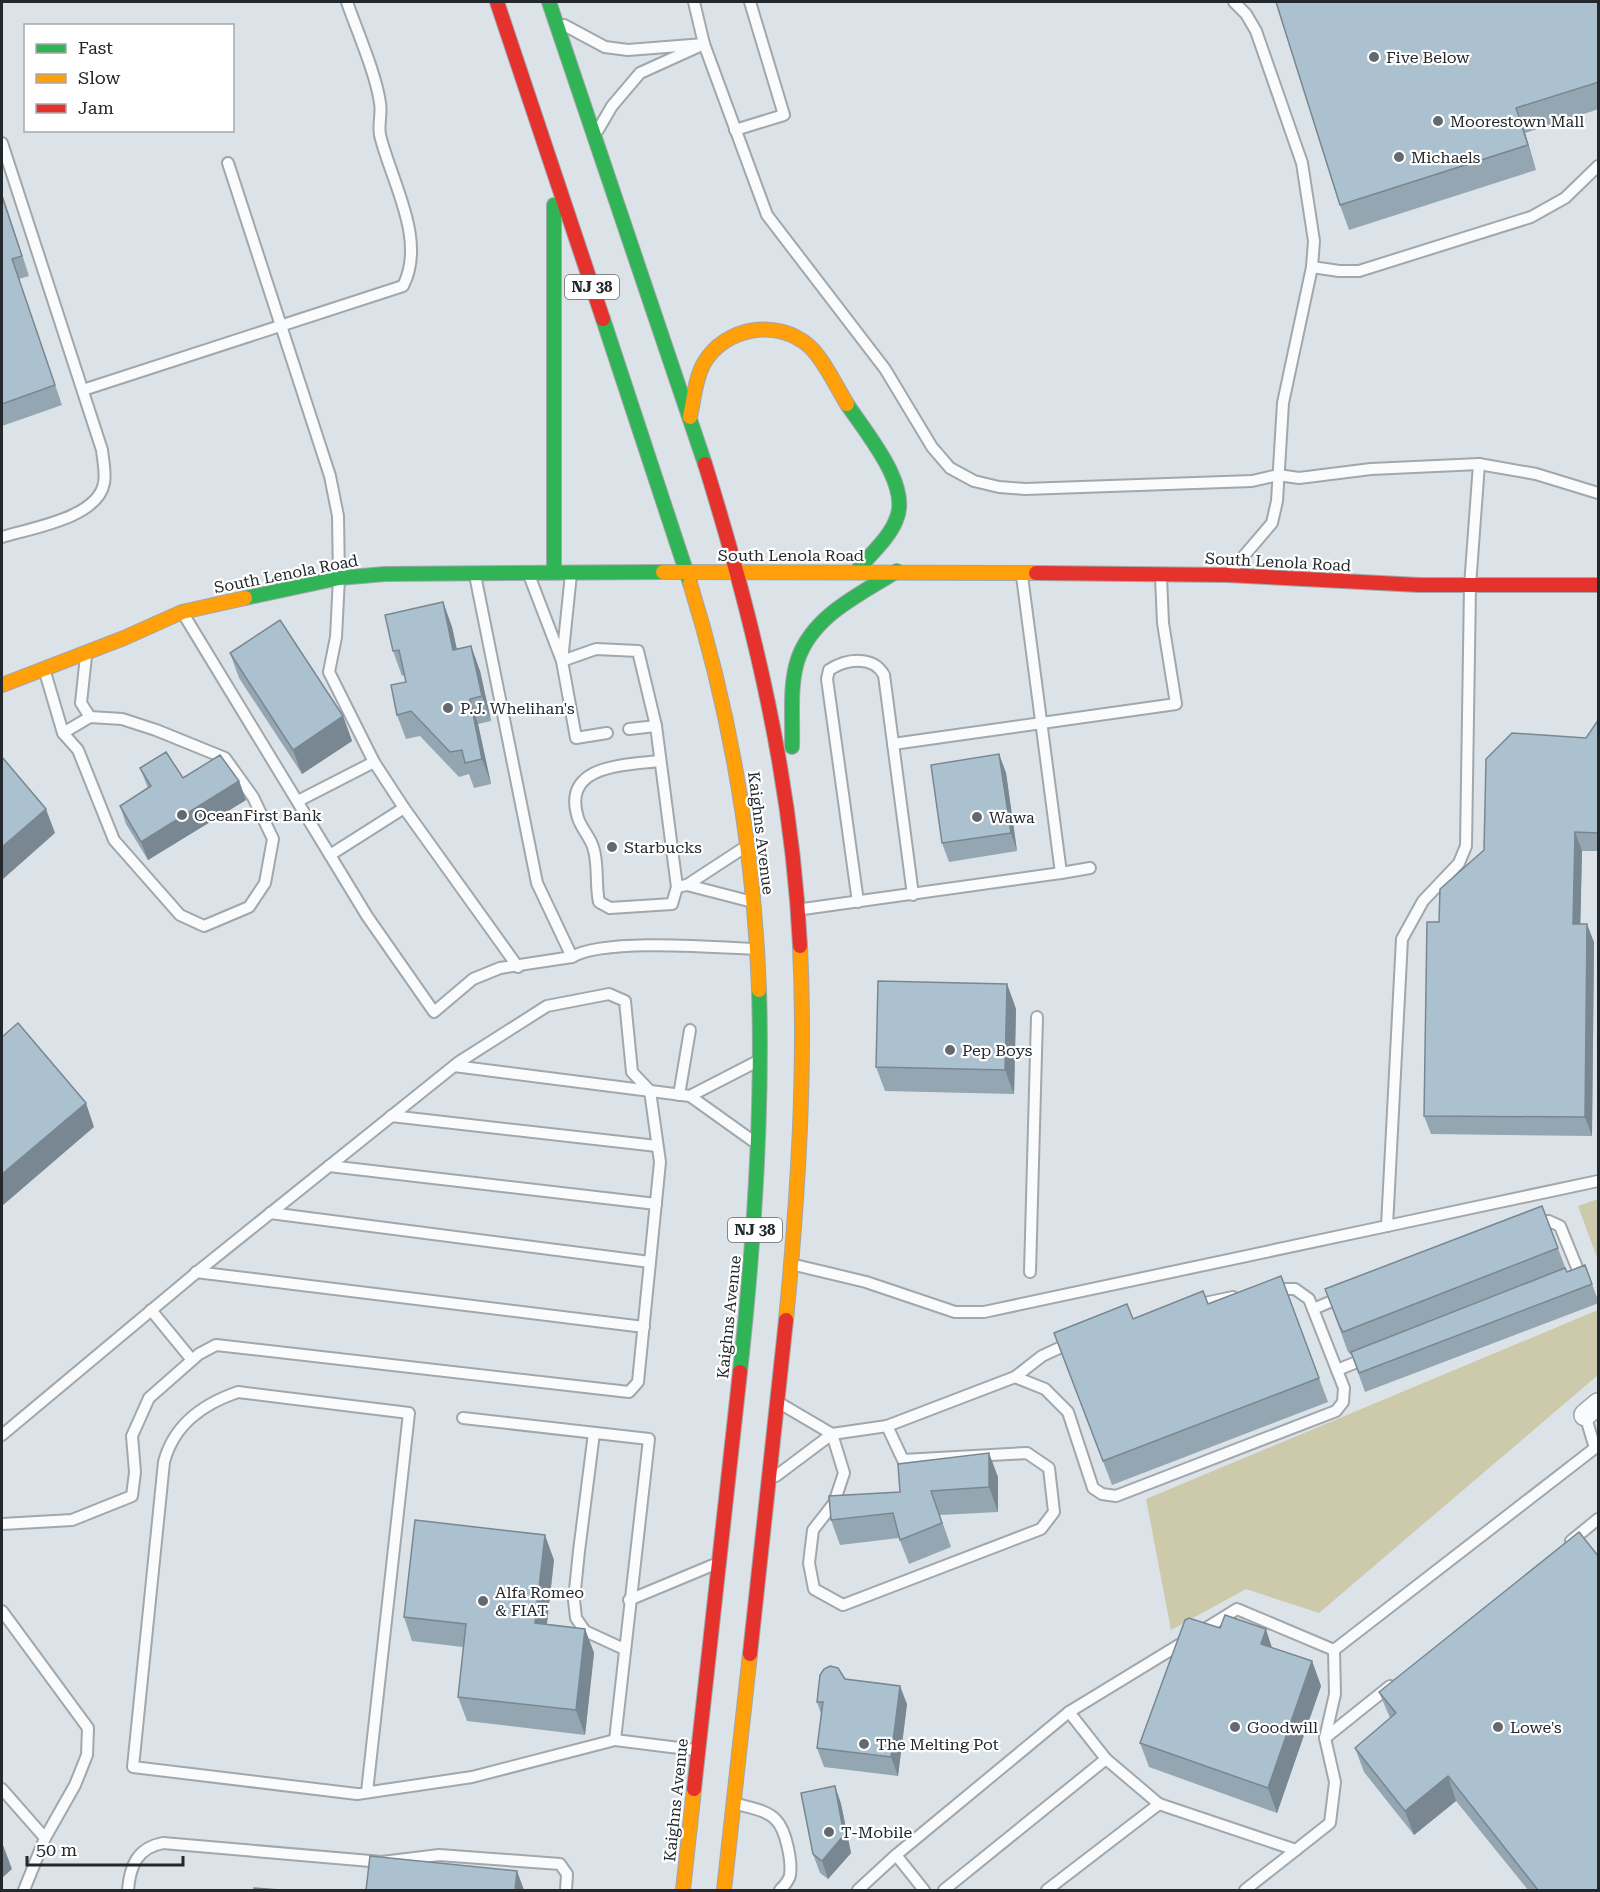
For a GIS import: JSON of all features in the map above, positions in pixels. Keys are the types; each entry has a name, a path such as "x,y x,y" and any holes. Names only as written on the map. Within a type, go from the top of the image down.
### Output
{"main road":[{"name":"NJ 38","path":"497,2 688,572"},
{"name":"NJ 38","path":"549,2 593,138 662,329 738,572"},
{"path":"554,173 556,321 554,572"},
{"path":"690,418 704,363 718,345 728,338 747,330 767,328 794,335 810,347 888,468 900,496 901,505 896,522 856,572"},
{"name":"South Lenola Road","path":"2,686 182,612 339,578 474,571 897,571 1227,575 1470,586 1599,585"},
{"path":"790,818 794,681 802,648 822,622 897,571"},
{"name":"Kaighns Avenue","path":"683,1890 750,1280 760,1147 761,1059 757,949 740,790 719,686 688,572"},
{"name":"Kaighns Avenue","path":"724,1890 793,1264 802,1102 798,909 790,818 762,664 738,572"}],"lane":[{"path":"83,390 279,326 387,294 403,286 409,274 412,257 409,231 380,132 380,103 347,2"},
{"path":"694,2 704,44 767,215 885,369 932,447 950,468 974,481 999,487 1043,490 1252,481 1278,475 1299,478 1371,469 1479,464 1536,474 1599,493"},
{"path":"735,130 784,115 750,2"},
{"path":"1227,575 1272,523 1277,501 1283,403 1312,267 1314,241 1302,164 1256,31 1246,14 1234,2"},
{"path":"556,21 605,47 628,50 704,44"},
{"path":"593,138 612,106 640,73 704,44"},
{"path":"2,143 102,450 104,482 98,498 84,511 2,537"},
{"path":"228,163 279,326 330,476 338,516 339,578 336,637 329,672 374,762 404,808 518,967"},
{"path":"1312,267 1359,271 1531,217 1565,198 1599,166"},
{"path":"1387,1226 1402,939 1423,901 1459,863 1466,846 1470,586 1479,464"},
{"path":"474,571 537,883 572,957"},
{"path":"528,572 562,660 576,738 607,733"},
{"path":"562,660 571,572"},
{"path":"1021,573 1060,873"},
{"path":"893,744 1176,704 1163,623 1161,574"},
{"path":"182,612 367,916 434,1012 473,979 500,968 572,957 582,950 650,945 757,949"},
{"path":"562,660 596,649 638,651 656,726 682,886"},
{"path":"86,652 81,703 90,717"},
{"path":"858,902 827,679 829,670 839,664 859,661 867,661 880,668 884,675 913,895"},
{"path":"44,669 63,733 78,750 114,840 180,915 204,926 249,907 265,884 273,839 253,797 225,758 122,719 90,717 63,733"},
{"path":"628,729 656,726"},
{"path":"660,761 602,768 586,776 579,788 576,804 578,818 593,848 599,902 610,908 672,904 682,886 747,846"},
{"path":"298,801 374,762"},
{"path":"330,855 404,808"},
{"path":"798,909 913,895 1090,868"},
{"path":"682,886 753,902"},
{"path":"2,1435 196,1272 454,1066 547,1006 609,994 625,1000 632,1072 650,1091 660,1162 638,1382 629,1392 216,1345 192,1360 149,1398 132,1436 135,1472 132,1496 72,1520 2,1524"},
{"path":"1030,1272 1037,1017"},
{"path":"684,1096 690,1030"},
{"path":"684,1096 761,1059"},
{"path":"454,1066 684,1096 760,1147"},
{"path":"391,1116 657,1146"},
{"path":"328,1166 656,1204"},
{"path":"793,1264 866,1282 955,1312 984,1312 1599,1181"},
{"path":"270,1213 650,1262"},
{"path":"1521,1228 1549,1221 1560,1226 1580,1275 1557,1283"},
{"path":"196,1272 644,1327"},
{"path":"1015,1377 1045,1389 1068,1412 1093,1488 1102,1494 1116,1496 1336,1411 1343,1402 1344,1388 1309,1299 1295,1289 1254,1292 1180,1308"},
{"path":"1313,1309 1351,1294"},
{"path":"151,1310 192,1360"},
{"path":"769,1482 832,1434 887,1426 1015,1377 1042,1356 1083,1337"},
{"path":"1337,1370 1381,1352"},
{"path":"367,1792 409,1413 238,1392 219,1398 192,1415 176,1433 164,1462 133,1767 348,1794 367,1792 472,1777 615,1740 698,1750"},
{"path":"778,1402 832,1434 844,1473 834,1503 813,1530 809,1563 814,1589 843,1605 1041,1529 1054,1512 1049,1468 1028,1453 903,1460 887,1426"},
{"path":"1334,1650 1597,1450 1592,1409"},
{"path":"463,1418 649,1439 629,1600 615,1740"},
{"path":"594,1432 574,1600 576,1618 585,1631 624,1649"},
{"path":"1562,1548 1599,1519"},
{"path":"629,1600 719,1562"},
{"path":"858,1890 1069,1712 1237,1609 1334,1650"},
{"path":"2,1611 88,1728 87,1755 75,1785 45,1838 24,1890"},
{"path":"1245,1890 1330,1823 1335,1782 1325,1738 1335,1694 1334,1650"},
{"path":"1325,1738 1398,1680"},
{"path":"1069,1712 1106,1759 1159,1804 1296,1850"},
{"path":"944,1890 1106,1759"},
{"path":"2,1789 45,1838"},
{"path":"733,1803 764,1812 781,1826 790,1863 790,1876 780,1890"},
{"path":"1047,1890 1159,1804"},
{"path":"128,1890 129,1876 136,1857 154,1845 164,1843 382,1862 439,1855 560,1864 567,1874 566,1890"},
{"path":"896,1856 924,1890"}],"shaded area":[{"path":"1598,1199 1598,1260 1578,1206"},
{"path":"1598,1310 1598,1375 1319,1613 1246,1589 1171,1630 1146,1499"}],"building":[{"name":"Moorestown Mall","path":"1276,2 1599,2 1599,82 1516,108 1528,145 1340,205"},
{"path":"2,196 22,256 12,259 55,385 2,404"},
{"name":"P.J. Whelihan's","path":"443,602 453,650 471,646 482,696 470,699 482,759 465,763 462,750 450,752 411,711 397,715 391,685 406,682 399,650 393,651 385,615"},
{"path":"280,620 343,716 293,750 230,653"},
{"path":"1599,719 1599,833 1575,832 1573,924 1587,924 1585,1117 1424,1116 1427,922 1439,922 1440,889 1484,850 1486,759 1512,733 1586,738"},
{"path":"166,752 183,778 220,755 239,781 141,842 120,806 151,786 140,768"},
{"name":"Wawa","path":"999,754 1011,833 942,843 931,765"},
{"path":"2,757 46,809 2,847"},
{"name":"Pep Boys","path":"878,981 1007,984 1005,1070 876,1067"},
{"path":"18,1023 86,1103 2,1174 2,1037"},
{"path":"1542,1206 1558,1248 1343,1332 1325,1289"},
{"path":"1585,1265 1592,1284 1359,1373 1351,1352 1565,1268 1567,1272"},
{"path":"1281,1276 1319,1378 1103,1461 1054,1333 1127,1304 1133,1319 1203,1291 1208,1304"},
{"path":"989,1453 989,1487 931,1491 942,1523 900,1540 893,1513 831,1520 829,1496 900,1492 898,1464"},
{"name":"Alfa Romeo & FIAT","path":"415,1520 545,1535 535,1623 585,1629 576,1710 458,1697 466,1624 404,1617"},
{"name":"Lowe's","path":"1579,1532 1599,1557 1599,1890 1538,1890 1448,1776 1405,1811 1355,1748 1396,1713 1379,1692"},
{"name":"Goodwill","path":"1225,1615 1266,1629 1261,1644 1312,1661 1268,1788 1140,1743 1185,1620 1189,1618 1220,1628"},
{"name":"The Melting Pot","path":"830,1666 838,1668 845,1679 900,1686 891,1757 817,1748 823,1702 817,1702 820,1675"},
{"name":"T-Mobile","path":"835,1786 844,1835 822,1861 813,1854 801,1793"},
{"path":"370,1856 517,1871 515,1890 366,1890"},
{"path":"254,1888 280,1890 254,1890"}],"traffic: fast":[{"path":"549,2 705,464"},
{"path":"554,205 554,572"},
{"path":"603,319 690,583"},
{"path":"847,404 885,460 898,492 899,506 893,527 856,572"},
{"path":"792,747 793,680 798,659 805,644 826,618 854,597 897,571"},
{"path":"245,598 339,578 385,574 663,572"},
{"path":"740,1372 756,1181 760,1086 759,990"}],"traffic: slow":[{"path":"690,417 697,382 704,363 725,341 752,330 782,332 796,337 809,346 825,365 847,404"},
{"path":"663,572 1036,573"},
{"path":"690,583 705,633 729,733 738,784 752,886 759,990"},
{"path":"2,685 124,638 182,612 245,598"},
{"path":"786,1320 800,1133 802,1039 800,946"},
{"path":"724,1890 750,1654"},
{"path":"683,1890 694,1789"}],"traffic: jam":[{"path":"497,2 603,319"},
{"path":"705,464 739,583 768,702 789,823 800,946"},
{"path":"1036,573 1227,575 1419,585 1598,585"},
{"path":"750,1654 786,1320"},
{"path":"694,1789 740,1372"}],"place":[{"name":"Five Below","path":"1374,57"},
{"name":"Moorestown Mall","path":"1438,121"},
{"name":"Michaels","path":"1399,157"},
{"name":"P.J. Whelihan's","path":"448,708"},
{"name":"OceanFirst Bank","path":"182,815"},
{"name":"Wawa","path":"977,817"},
{"name":"Starbucks","path":"612,847"},
{"name":"Pep Boys","path":"950,1050"},
{"name":"Alfa Romeo & FIAT","path":"483,1601"},
{"name":"Goodwill","path":"1235,1727"},
{"name":"Lowe's","path":"1498,1727"},
{"name":"The Melting Pot","path":"864,1744"},
{"name":"T-Mobile","path":"829,1832"}]}
